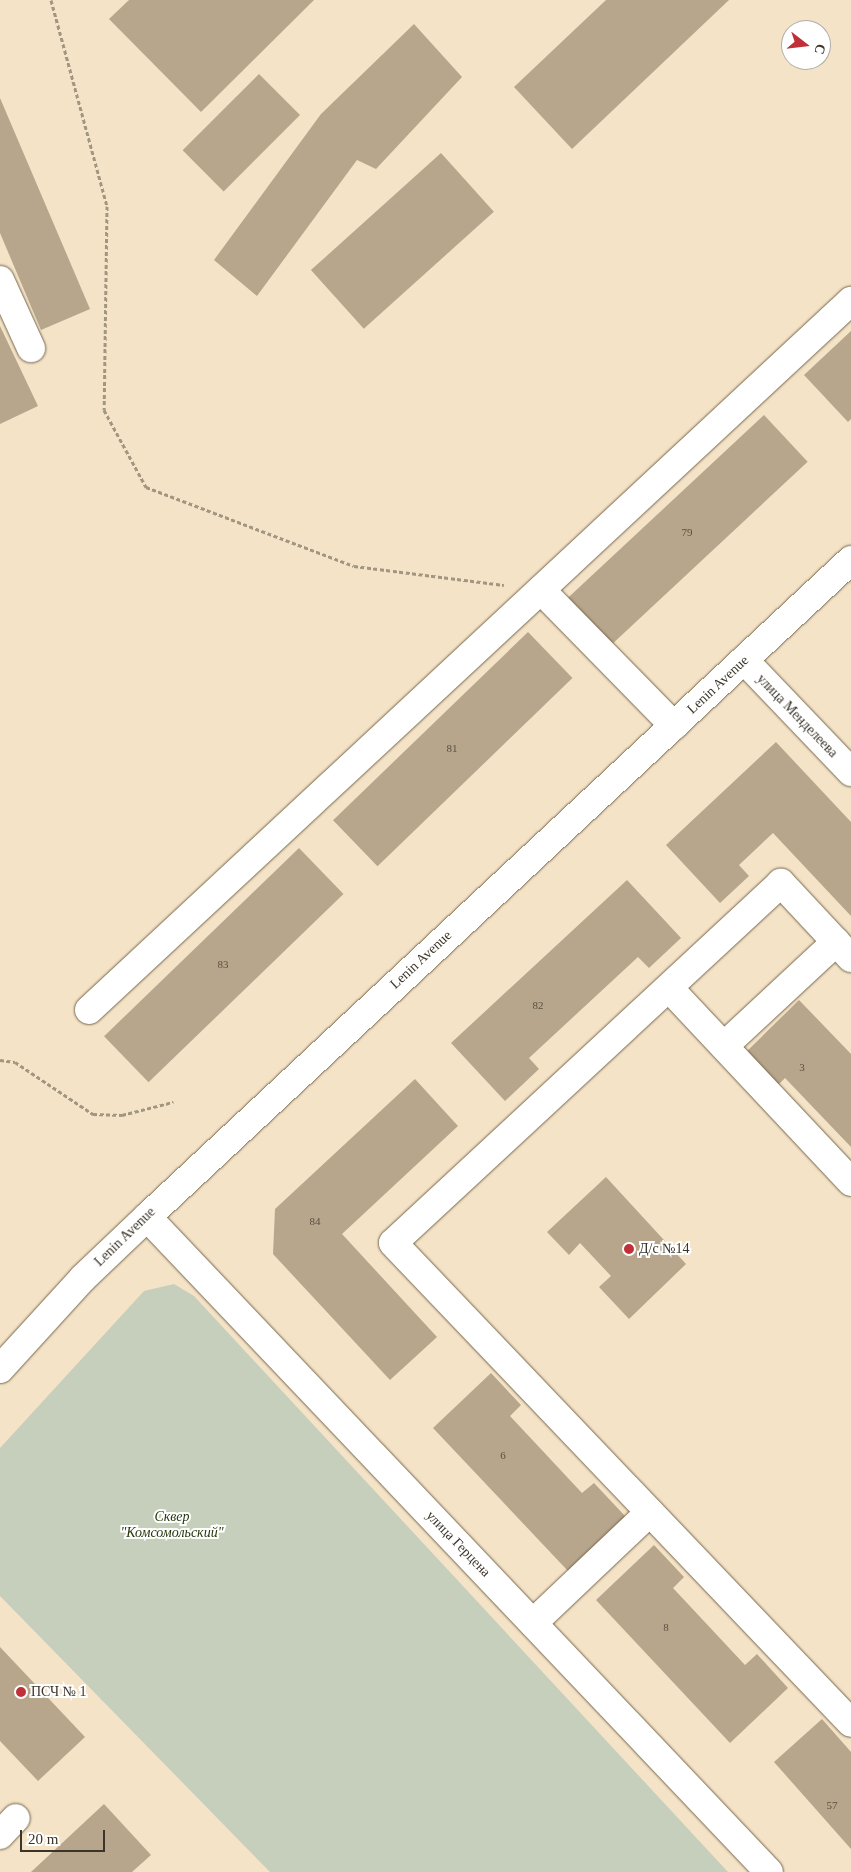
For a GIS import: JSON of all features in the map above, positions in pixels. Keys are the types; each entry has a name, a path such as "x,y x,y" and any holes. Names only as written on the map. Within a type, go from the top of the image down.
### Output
{"street":[{"path":"0,280 31,348"},
{"path":"90,1010 851,301"},
{"name":"Lenin Avenue","path":"0,1369 83,1278 147,1216 851,560"},
{"path":"541,590 674,726"},
{"name":"улица Менделеева","path":"744,660 851,772"},
{"path":"724,1046 844,950 782,883 393,1243 851,1723"},
{"path":"669,988 851,1182"},
{"name":"улица Герцена","path":"147,1216 769,1872"},
{"path":"533,1623 650,1512"}],"path":[{"path":"51,0 107,206 104,410 146,487 354,566 541,590"},
{"path":"0,1060 15,1062 93,1114 122,1115 172,1102"}],"green space":[{"name":"Сквер \"Комсомольский\"","path":"174,1284 194,1296 728,1872 270,1872 0,1596 0,1448 144,1291"}],"building":[{"path":"129,0 314,0 201,112 109,19"},
{"path":"606,0 729,0 572,149 514,87"},
{"path":"414,24 462,77 376,169 357,160 257,296 214,260 321,114"},
{"path":"259,74 300,115 224,191 183,150"},
{"path":"0,98 90,309 41,330 0,233"},
{"path":"441,153 494,212 364,329 311,270"},
{"path":"0,326 38,406 0,424"},
{"path":"851,331 851,419 848,422 804,375"},
{"path":"764,415 808,462 609,647 565,601"},
{"path":"528,632 572,678 378,866 333,820"},
{"path":"776,742 851,822 851,916 773,833 739,865 749,876 720,903 666,845"},
{"path":"299,848 343,894 149,1082 104,1036"},
{"path":"627,880 681,938 649,968 638,957 529,1058 539,1069 505,1101 451,1043"},
{"path":"799,1000 851,1054 851,1147 785,1078 774,1089 742,1056"},
{"path":"415,1079 458,1126 342,1234 437,1337 390,1380 273,1254 275,1209"},
{"name":"Д/с №14","path":"606,1177 686,1264 629,1319 599,1287 611,1276 580,1243 569,1255 547,1232"},
{"path":"491,1373 521,1405 510,1416 582,1493 594,1483 626,1517 568,1571 433,1428"},
{"path":"654,1545 684,1577 673,1588 745,1665 757,1654 788,1688 730,1743 596,1600"},
{"name":"ПСЧ № 1","path":"0,1647 85,1737 38,1781 0,1741"},
{"path":"822,1719 851,1752 851,1849 774,1762"},
{"path":"104,1804 151,1855 132,1872 31,1872"}],"place":[{"name":"Д/с №14","path":"629,1249"},
{"name":"ПСЧ № 1","path":"21,1692"}]}
